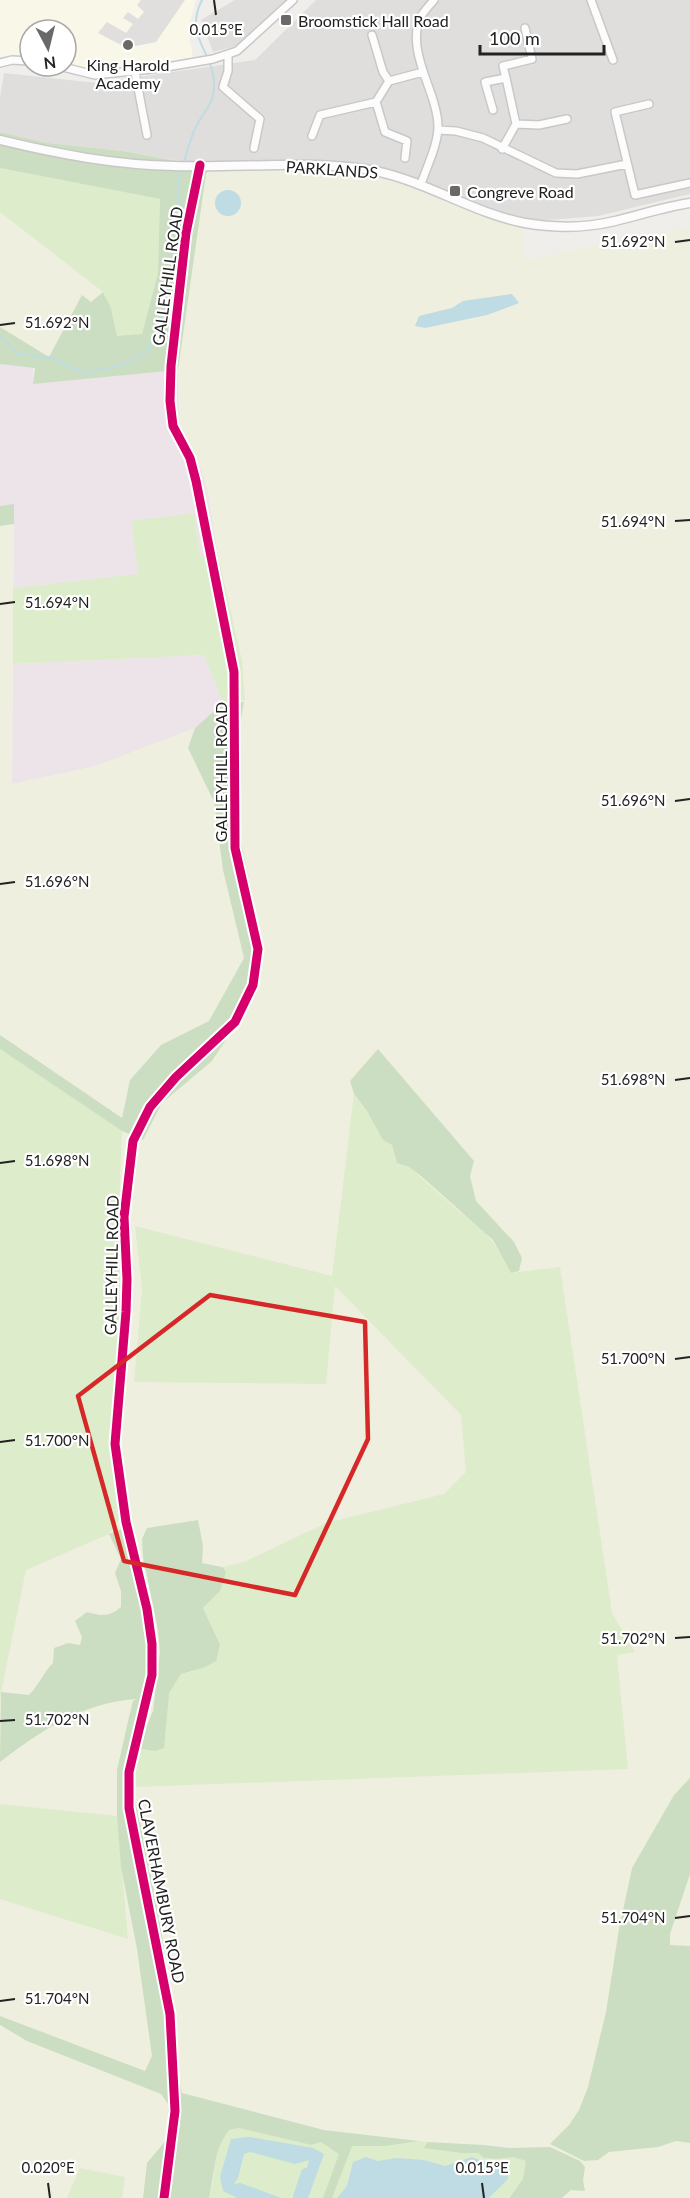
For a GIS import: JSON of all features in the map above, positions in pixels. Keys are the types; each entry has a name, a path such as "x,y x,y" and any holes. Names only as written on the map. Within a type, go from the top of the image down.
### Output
{"street":[{"path":"78,71 95,75 135,72 213,59 237,51 293,0"},
{"path":"421,184 438,130 435,101 423,72 418,49 417,28 421,16 434,0"},
{"path":"591,0 613,60"},
{"path":"502,148 516,124 503,66 532,58 525,28"},
{"path":"372,35 383,72 390,81"},
{"path":"228,54 228,71 223,87 260,119 254,148"},
{"path":"0,63 18,60"},
{"path":"135,72 147,135"},
{"path":"312,136 320,115 376,102 390,81 423,72"},
{"path":"493,110 485,82 506,78"},
{"path":"376,102 385,132 406,141 405,158"},
{"path":"649,104 615,112 635,195 690,183"},
{"path":"516,124 539,125 567,119"},
{"path":"438,130 456,131 483,138 549,171 562,174 577,174 627,164"},
{"name":"PARKLANDS","path":"0,141 122,164 355,168 399,176 501,216 546,225 590,225 614,222 690,202"},
{"name":"GALLEYHILL ROAD","path":"126,1522 115,1444 127,1301 124,1216 133,1141 150,1107 176,1077 236,1023 253,985 258,949 235,848 234,672 196,481 189,455 173,426 170,401 171,366 186,233 200,165"},
{"name":"CLAVERHAMBURY ROAD","path":"126,1522 147,1609 152,1644 152,1675 134,1748 128,1786 131,1822 158,1945 170,2014 175,2111 164,2198"}],"highlighted area":[{"path":"210,1295 365,1322 368,1439 295,1595 124,1561 78,1396"}],"shaded area":[{"name":"King Harold Academy","path":"0,0 196,0 188,29 194,63 95,75 78,70 78,18 18,18 18,62 0,63"},
{"path":"141,0 185,0 156,42 131,47 129,44 121,45 98,33 107,22 126,33 133,24 123,18 128,12 138,19 144,12 137,5"},
{"path":"235,0 289,0 243,44 213,52 201,20"},
{"path":"316,0 690,0 690,194 598,216 523,222 123,151 48,143 0,132 0,97 4,73 18,75 18,78 50,78 97,83 255,60"},
{"path":"0,364 33,367 33,384 178,370 179,426 201,468 208,492 218,555 200,557 194,513 131,521 139,574 13,588 14,505 0,506"},
{"path":"204,655 223,703 195,728 96,766 12,784 13,664"}],"green space":[{"path":"0,132 48,143 123,151 210,167 206,174 178,370 33,384 35,368 0,364 0,327 49,357 82,295 91,302 103,292 111,308 117,336 142,334 158,273 160,199 0,168"},
{"path":"286,165 378,171 523,222 524,260 690,227 690,2198 562,2198 583,2181 585,2167 550,2147 529,2148 428,2142 325,2129 185,2094 117,2061 113,2075 161,2094 168,2104 168,2138 147,2163 143,2198 122,2198 125,2177 81,2168 68,2198 0,2198 0,526 14,524 12,784 96,766 195,728 223,703 245,700 242,661 218,555 208,492 201,468 179,426 178,370 206,173 210,167"},
{"path":"0,168 160,199 158,273 142,334 117,337 112,312 103,292 0,212"},
{"path":"0,212 103,292 91,302 82,296 49,357 0,327"},
{"path":"14,504 14,524 0,526 0,506"},
{"path":"194,513 200,556 218,555 242,661 245,700 223,703 204,655 13,664 13,588 138,574 131,521"},
{"path":"244,702 235,752 240,837 264,951 232,1015 227,1038 212,1061 162,1103 143,1140 122,1131 0,1049 0,1035 122,1118 130,1080 161,1045 209,1021 244,958 223,870 214,802 188,748 195,728 223,703"},
{"path":"0,1049 122,1131 118,1233 126,1285 109,1438 122,1516 109,1534 26,1570 0,1698"},
{"path":"378,1049 474,1161 470,1176 476,1201 514,1242 522,1258 519,1271 511,1273 493,1240 421,1176 409,1167 397,1163 392,1145 383,1140 367,1111 354,1094 350,1081"},
{"path":"354,1094 392,1145 397,1163 409,1167 462,1214 478,1225 496,1247 511,1273 560,1267 612,1613 635,1652 617,1655 628,1769 135,1787 135,1771 141,1749 155,1751 169,1693 181,1674 193,1671 203,1608 220,1591 222,1567 244,1562 326,1523 444,1494 466,1472 461,1415 335,1286 326,1384 134,1382 142,1288 135,1226 332,1276"},
{"path":"198,1520 203,1546 202,1563 222,1567 226,1572 220,1591 203,1608 220,1645 216,1661 181,1674 169,1693 164,1748 155,1751 141,1749 153,1711 160,1652 158,1630 143,1557 142,1539 147,1528"},
{"path":"122,1529 128,1530 154,1643 145,1705 124,1782 136,1802 158,1912 171,1991 178,2075 182,2093 324,2130 419,2141 386,2146 352,2146 332,2198 323,2198 339,2154 321,2142 311,2145 239,2128 229,2130 219,2147 209,2198 143,2198 147,2163 168,2138 168,2104 161,2094 27,2041 0,2025 0,2016 145,2071 152,2056 137,1949 121,1867 117,1816 117,1770 133,1701 136,1699 80,1712 31,1739 0,1762 1,1692 29,1695 53,1663 54,1648 68,1643 80,1645 82,1637 75,1621 87,1612 105,1615 121,1607 121,1591 115,1573 121,1559 109,1534"},
{"path":"690,1778 690,1874 670,1934 670,1945 690,1946 690,2143 676,2141 658,2147 609,2152 598,2160 584,2161 550,2144 569,2125 579,2110 588,2087 606,2012 619,1929 632,1868 674,1795"},
{"path":"0,1804 117,1816 128,1939 0,1899"},
{"path":"239,2128 311,2145 321,2141 352,2146 386,2146 419,2141 428,2142 425,2148 478,2153 484,2158 513,2157 527,2161 524,2179 508,2198 209,2198 213,2183 215,2155 225,2131"},
{"path":"428,2142 509,2148 550,2147 580,2161 585,2167 583,2181 585,2191 571,2190 562,2198 509,2198 523,2179 526,2161 513,2157 484,2158 478,2153 424,2148"},
{"path":"80,2168 125,2177 122,2198 67,2198"}],"water":[{"path":"228,190 238,193 241,203 238,213 228,216 218,213 215,203 218,193"},
{"path":"512,294 519,303 487,315 425,328 415,326 419,316 452,308 463,301"},
{"path":"249,2137 313,2148 324,2154 308,2198 293,2198 293,2196 302,2169 307,2168 309,2160 295,2164 250,2152 244,2154 238,2178 234,2184 240,2183 281,2198 237,2198 223,2191 220,2177 231,2139"},
{"path":"366,2157 378,2161 396,2158 424,2160 445,2166 472,2157 501,2166 508,2174 508,2179 489,2198 337,2198 347,2186 353,2162"}],"waterway":[{"path":"184,162 193,132 209,106 214,91 213,74 196,24 202,0"},
{"path":"0,336 18,354 49,357 84,374 125,364 147,351 164,309 177,236 179,177 182,168"}],"cycle path":[{"path":"164,2198 175,2111 170,2014 129,1808 129,1772 152,1675 152,1644 147,1609 126,1522 115,1444 126,1312 124,1217 133,1141 150,1107 176,1077 235,1022 253,985 258,949 235,848 234,672 196,481 190,458 173,426 170,401 171,366 186,233 200,165"}],"place":[{"name":"Broomstick Hall Road","path":"286,20"},
{"name":"King Harold Academy","path":"128,45"},
{"name":"Congreve Road","path":"455,191"}]}
